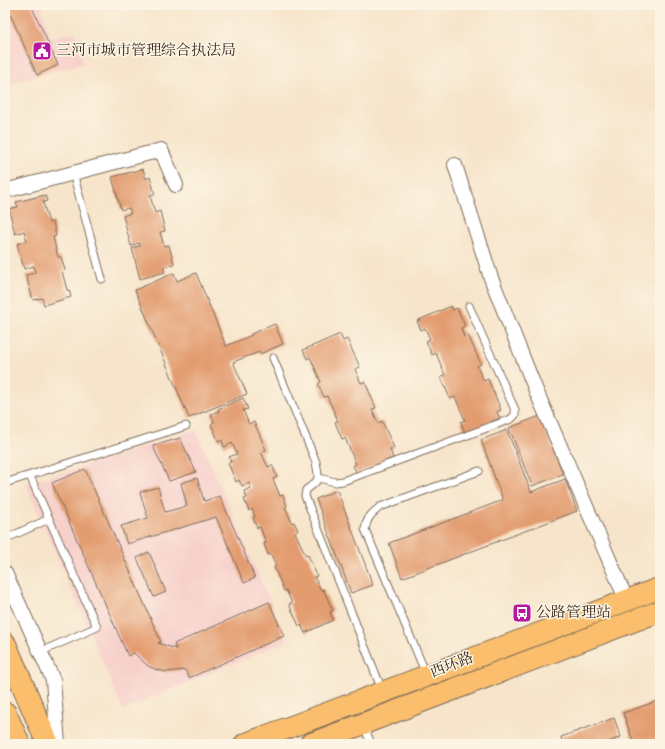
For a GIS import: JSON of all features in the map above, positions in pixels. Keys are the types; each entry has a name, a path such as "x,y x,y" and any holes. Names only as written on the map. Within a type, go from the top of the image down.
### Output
{"highway":[{"path":"5,644 48,744"},
{"path":"5,712 19,744"}],"main road":[{"name":"西环路","path":"245,744 660,588"},
{"name":"西环路","path":"318,743 660,611"}],"street":[{"path":"5,191 161,150 176,185"},
{"path":"455,165 491,278 537,393 627,601"},
{"path":"5,573 53,680 58,744"}],"lane":[{"path":"73,173 102,280"},
{"path":"319,478 335,482 343,481 511,420 515,410 469,306"},
{"path":"273,358 316,462 319,478 317,483 306,490 305,496 383,692"},
{"path":"5,483 186,426"},
{"path":"427,676 365,529 367,521 371,514 380,507 479,471"},
{"path":"30,476 97,626 40,652"},
{"path":"5,539 49,519"},
{"path":"364,724 371,744"}],"shaded area":[{"name":"三河市城市管理综合执法局","path":"5,5 41,5 50,38 75,32 83,64 5,84"},
{"path":"196,430 287,641 123,710 26,484"}],"building":[{"path":"6,5 31,5 58,65 37,75"},
{"path":"143,169 146,179 150,177 155,194 150,195 155,213 160,211 165,231 160,232 164,246 169,245 174,264 163,267 165,272 140,279 132,248 140,246 139,243 131,246 123,216 131,213 129,208 121,210 112,177"},
{"path":"45,195 47,201 43,202 49,223 53,222 56,236 53,237 58,257 61,257 65,270 62,271 67,290 69,290 71,297 44,305 42,298 33,300 26,275 35,273 34,266 24,269 17,244 27,241 24,231 15,234 9,209 18,207 16,202"},
{"path":"174,273 177,281 196,273 226,346 275,324 283,344 260,354 259,352 233,362 247,394 189,418 135,290"},
{"path":"451,306 453,310 457,308 465,326 461,328 464,337 468,335 481,364 477,366 484,381 488,379 501,410 497,412 500,418 465,433 461,422 465,420 455,397 450,399 441,377 445,375 436,353 432,355 426,341 430,339 425,328 421,330 417,321"},
{"path":"340,334 343,341 347,339 360,367 355,369 361,383 365,382 376,408 372,409 378,423 382,421 394,448 390,449 393,458 357,473 353,466 356,464 345,438 342,439 335,422 338,421 327,396 324,397 318,384 321,382 310,357 307,359 303,350"},
{"path":"243,398 248,409 243,410 249,424 254,422 266,450 261,452 268,467 272,465 277,477 273,479 280,496 283,495 287,506 285,507 292,523 294,522 298,530 295,532 306,556 308,555 317,576 314,577 321,590 323,589 333,611 330,612 333,620 305,633 301,625 299,626 289,604 292,603 286,590 284,591 274,567 276,566 271,554 268,555 264,544 266,543 260,527 257,528 253,518 255,517 252,509 249,511 244,499 247,498 244,491 251,488 249,483 242,486 239,480 236,482 228,463 231,462 229,457 237,454 232,443 224,447 222,440 219,442 211,424 214,422 211,414 219,411 218,409"},
{"path":"540,416 563,474 532,486 509,428"},
{"path":"507,430 531,492 565,479 577,511 402,578 389,543 503,500 481,440"},
{"path":"180,438 196,472 169,481 153,446"},
{"path":"85,469 161,642 158,643 176,649 174,644 269,602 284,636 189,678 185,670 166,672 157,670 148,666 134,653 128,656 52,483"},
{"path":"197,478 204,501 220,496 255,578 244,583 216,517 127,544 121,526 148,518 140,492 158,487 165,512 187,506 181,483"},
{"path":"337,490 373,585 351,593 316,499"},
{"path":"149,552 166,592 154,597 137,558"},
{"path":"660,700 660,744 634,744 623,713"},
{"path":"614,718 621,737 603,744 563,744 561,737"}],"place":[{"name":"三河市城市管理综合执法局","path":"42,51"},
{"name":"公路管理站","path":"522,613"}]}
